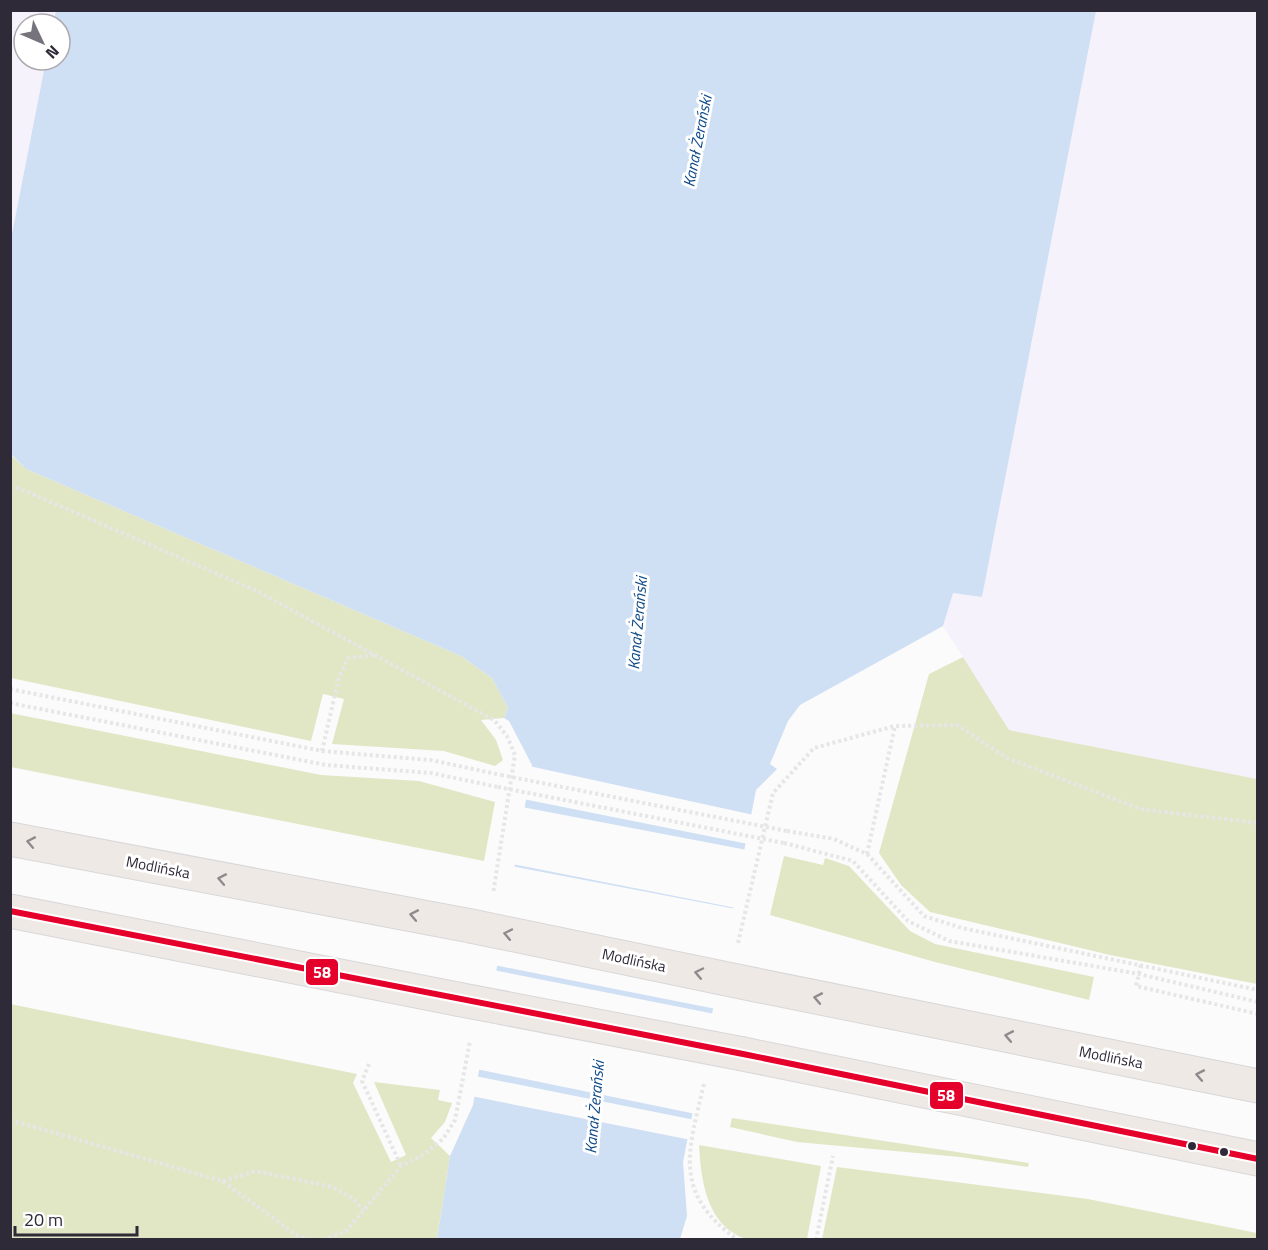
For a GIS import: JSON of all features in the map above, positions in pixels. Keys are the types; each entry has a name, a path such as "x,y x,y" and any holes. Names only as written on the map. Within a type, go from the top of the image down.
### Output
{"main road":[{"name":"Modlińska","path":"10,839 471,926 1257,1086"},
{"path":"10,911 743,1054 1257,1159"}],"path":[{"path":"10,488 18,488 65,507 257,591 377,654 494,720"},
{"path":"322,751 339,677 348,658 377,654"},
{"path":"10,689 322,751 431,760 834,839 867,854 924,916 962,928 1257,990"},
{"path":"10,703 326,765 431,773 784,843 853,861 908,921 949,941 1139,974 1257,1002"},
{"path":"814,748 895,726 957,725 1007,758 1140,809 1257,823"},
{"path":"867,854 895,726"},
{"path":"1141,965 1136,986 1257,1014"},
{"path":"369,1064 362,1081 401,1166"},
{"path":"10,1120 222,1181 298,1236 311,1239"},
{"path":"323,1239 346,1231 401,1166 423,1155 443,1139"},
{"path":"816,1239 833,1155"},
{"path":"222,1181 255,1171 333,1187 354,1199 363,1210"},
{"path":"708,1217 738,1239"}],"shaded area":[{"path":"11,11 56,11 12,12 12,72 44,72 11,239"},
{"path":"1096,11 1257,11 1257,779 1009,730 943,626 953,593 982,597"}],"green space":[{"path":"10,454 26,469 461,656 492,678 508,708 504,718 481,720 496,740 503,760 495,766 444,751 332,744 344,699 323,694 311,741 11,678"},
{"path":"963,657 1009,730 1257,779 1257,984 1110,955 930,912 901,885 879,853 929,674"},
{"path":"10,713 321,775 419,781 495,802 484,861 11,767"},
{"path":"784,856 823,865 825,858 849,866 910,931 935,944 1094,977 1089,1000 935,962 770,915"},
{"path":"10,1004 357,1074 353,1083 391,1162 406,1155 374,1082 440,1090 438,1100 452,1103 445,1122 431,1138 450,1156 437,1239 11,1239"},
{"path":"732,1118 1029,1163 1028,1167 960,1157 797,1142 730,1127"},
{"path":"699,1145 821,1166 807,1239 760,1241 746,1239 733,1233 722,1224 708,1200"},
{"path":"837,1167 1088,1199 1257,1233 1257,1239 822,1239"}],"water":[{"name":"Kanał Żerański","path":"1096,11 982,597 953,593 943,626 800,705 788,721 770,764 777,769 756,790 683,1162 687,1216 680,1239 437,1239 450,1156 473,1105 532,765 509,721 504,718 508,708 492,678 461,656 26,469 11,454 11,239 44,72 72,72 72,12 56,12"}],"pier":[{"path":"529,766 754,815 748,844 523,799"},
{"path":"522,807 747,850 736,908 512,864"},
{"path":"511,866 736,909 716,1009 494,965"},
{"path":"493,970 715,1014 696,1114 476,1069"},
{"path":"475,1076 695,1120 691,1140 471,1096"}],"transit line":[{"name":"58","path":"10,911 743,1054 1258,1159"}]}
